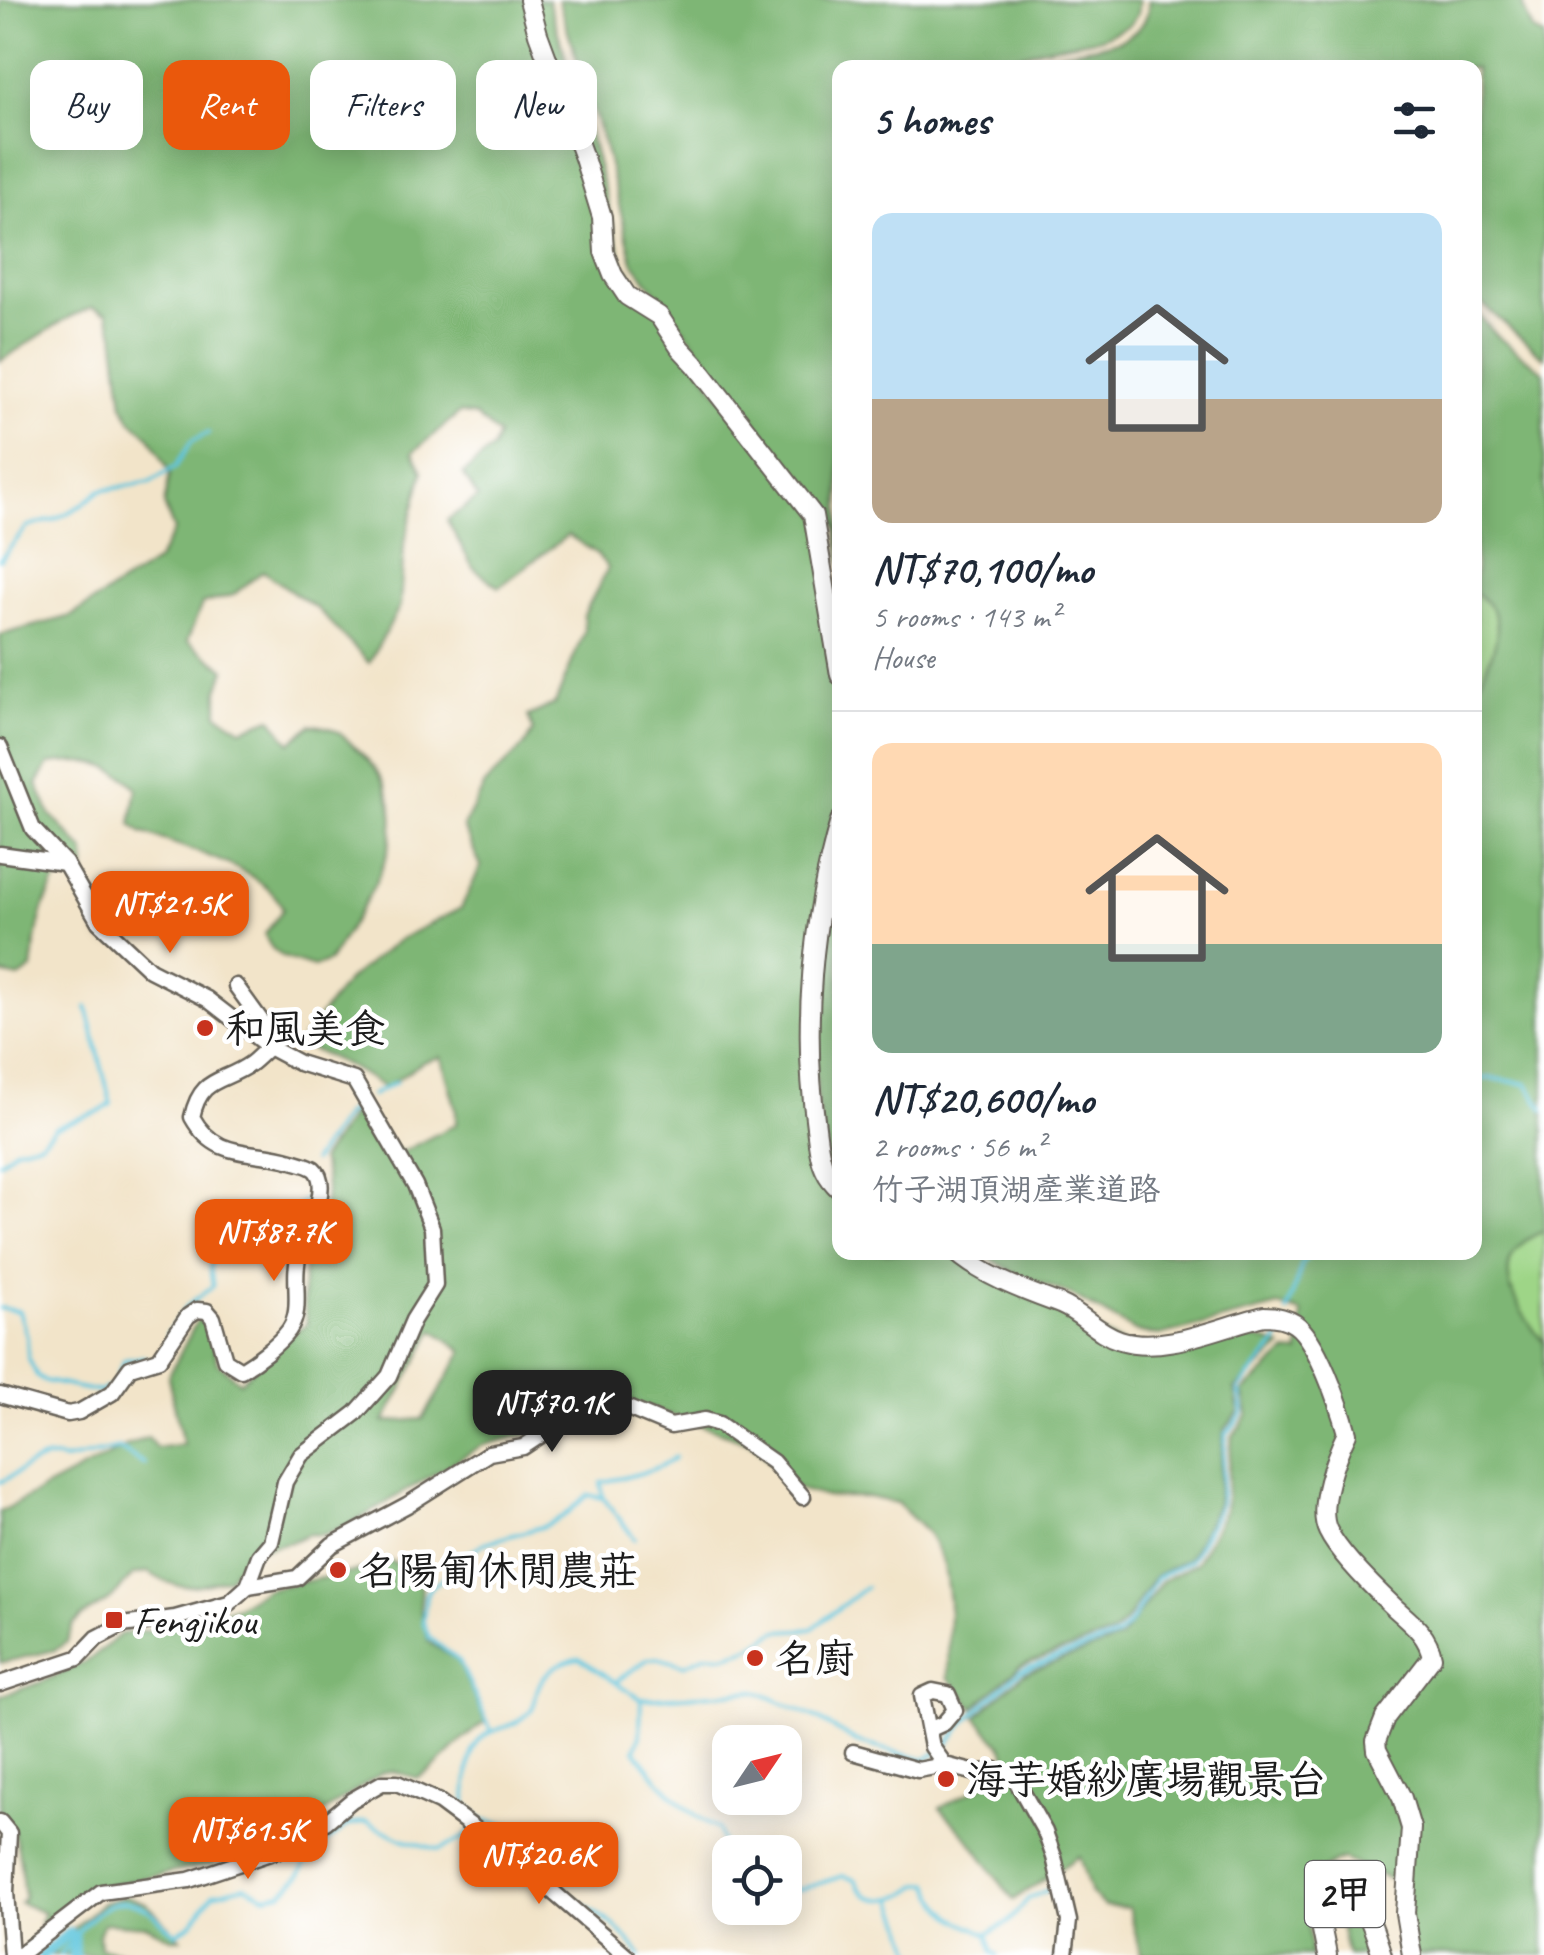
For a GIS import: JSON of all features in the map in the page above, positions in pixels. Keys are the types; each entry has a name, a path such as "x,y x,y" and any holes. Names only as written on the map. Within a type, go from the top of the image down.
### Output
{"main road":[{"path":"529,0 584,158 602,217 604,252 613,275 627,296 660,316 680,348 813,515 832,628"},
{"path":"832,848 816,938 810,1070 821,1159 832,1180"},
{"path":"965,1260 1070,1308 1102,1332 1122,1341 1166,1342 1264,1316 1278,1316 1302,1330 1315,1352 1347,1433 1330,1478 1326,1530 1355,1566 1426,1638 1432,1657 1385,1718 1376,1741 1411,1828 1405,1914 1412,1955"},
{"name":"2甲","path":"1326,1955 1319,1915 1332,1898 1345,1894 1358,1898 1370,1914 1382,1955"}],"street":[{"path":"0,747 33,829 65,863 99,922 150,970 207,999 269,1047 299,1063 354,1080 416,1185 432,1228 434,1285 376,1395 301,1455 285,1482 271,1542 259,1556 248,1586 229,1603 175,1618 122,1625 97,1638 78,1658 0,1684"},
{"path":"0,854 65,863"},
{"path":"236,986 265,1026 269,1047"},
{"path":"0,1395 68,1414 79,1412 112,1394 130,1368 160,1359 188,1316 197,1310 207,1311 213,1318 225,1360 241,1370 290,1330 296,1310 296,1264 322,1191 320,1178 313,1168 284,1158 230,1151 198,1128 192,1116 197,1096 207,1085 250,1064 269,1047"},
{"path":"248,1586 297,1578 332,1546 489,1453 523,1446 598,1396 671,1426 705,1420 719,1424 772,1462 803,1497"},
{"path":"931,1729 940,1758"},
{"path":"852,1752 918,1770 940,1758"},
{"path":"940,1758 976,1773 996,1770 1014,1777 1045,1832 1054,1857 1069,1921 1065,1955"},
{"path":"19,1955 101,1892 190,1880 286,1848 327,1822 352,1800 382,1783 397,1782 422,1792 472,1826 626,1955"},
{"path":"0,1822 9,1833 6,1892 11,1955"}],"green space":[{"path":"0,0 548,0 566,60 476,60 476,150 594,150 623,262 714,387 820,516 826,529 832,592 832,842 824,872 810,1115 832,1174 832,1260 966,1260 1138,1352 1170,1353 1241,1339 1282,1347 1235,1389 1239,1412 1224,1431 1217,1504 1189,1558 1155,1576 1127,1620 1113,1634 1020,1666 974,1708 948,1677 949,1601 944,1565 929,1534 897,1503 868,1497 826,1497 795,1488 753,1443 607,1393 580,1398 566,1412 525,1434 481,1446 356,1521 323,1535 308,1534 291,1542 247,1551 229,1578 179,1586 148,1572 133,1575 112,1598 81,1617 73,1625 67,1642 55,1650 0,1663 0,1512 148,1437 156,1448 183,1444 168,1377 198,1319 208,1322 217,1362 240,1382 287,1337 307,1324 305,1267 326,1192 320,1160 359,1108 368,1113 384,1145 402,1152 456,1124 456,1109 441,1057 423,1062 385,1088 302,1045 303,1037 348,980 398,940 461,908 481,866 463,827 486,783 524,746 533,731 528,716 555,704 584,632 584,615 608,568 596,553 568,535 499,587 473,568 447,520 478,498 463,474 493,448 498,435 476,416 459,413 413,452 423,472 404,545 400,606 369,663 317,609 263,571 233,595 202,604 187,641 225,669 218,690 218,714 242,729 272,718 290,743 311,725 334,730 362,754 382,780 391,806 392,832 386,859 329,961 314,967 278,953 265,934 283,909 274,895 259,882 220,861 141,832 131,824 137,788 107,767 74,762 49,764 37,784 50,814 85,852 85,877 76,872 59,875 40,920 32,969 19,978 0,974 0,635 71,616 157,561 174,530 164,505 170,473 151,438 131,420 123,405 114,333 107,313 92,307 0,361","holes":["434,1330 463,1351 423,1419 384,1422"]},
{"path":"558,0 1139,0 1137,15 1130,25 1101,38 1004,60 832,60 832,518 633,262 597,122 597,60 577,60"},
{"path":"1148,0 1523,0 1533,31 1544,36 1544,358 1482,304 1482,60 1034,60 1118,41 1131,35 1147,15"},
{"path":"1482,319 1498,337 1544,372 1544,1231 1525,1241 1509,1267 1514,1298 1544,1342 1544,1955 1407,1955 1394,1881 1343,1859 1317,1875 1311,1886 1311,1955 1141,1955 1129,1908 1104,1906 1091,1894 1079,1856 1013,1900 970,1840 940,1808 1013,1769 1002,1746 976,1717 1023,1674 1120,1639 1162,1581 1196,1563 1225,1510 1232,1437 1248,1415 1243,1392 1287,1352 1299,1353 1302,1313 1279,1306 1159,1336 1137,1332 1069,1294 993,1260 1482,1260 1482,676 1497,627 1482,599"},
{"path":"1482,599 1497,627 1482,676"},
{"path":"832,893 832,1173 821,1125 816,1066 820,974"},
{"path":"1544,1231 1544,1342 1514,1298 1509,1267 1514,1253 1525,1241"},
{"path":"385,1560 401,1565 422,1587 420,1609 429,1642 458,1661 486,1722 418,1778 391,1771 382,1773 283,1840 208,1865 100,1887 45,1924 40,1923 44,1913 20,1903 24,1897 18,1851 0,1810 0,1696 89,1660 121,1634 180,1626 237,1606 266,1589 373,1568"},
{"path":"126,1896 146,1903 181,1938 171,1938 147,1926 104,1923 99,1934 100,1948 143,1955 44,1955 102,1903"},
{"path":"1351,1907 1368,1918 1377,1955 1347,1955 1339,1922 1341,1914"}],"waterway":[{"path":"0,560 27,527 56,519 99,491 150,482 176,466 192,441 208,433"},
{"path":"0,1162 16,1148 41,1142 55,1127 111,1104 87,1007"},
{"path":"1482,1079 1527,1084 1544,1109"},
{"path":"372,1095 396,1082"},
{"path":"313,1161 345,1115 357,1105"},
{"path":"167,1335 188,1305 213,1286 210,1267 214,1258 240,1242 262,1240 314,1192"},
{"path":"1287,1312 1305,1260"},
{"path":"0,1308 19,1311 27,1336 28,1357 37,1376 100,1392 106,1388"},
{"path":"480,1818 466,1804 469,1764 476,1745 489,1733 526,1715 548,1672 579,1658 641,1699 756,1691 857,1742 925,1760 944,1748 966,1721 1020,1671 1116,1637 1130,1623 1157,1578 1191,1560 1220,1506 1226,1435 1243,1413 1239,1389 1277,1343 1283,1326"},
{"path":"118,1374 124,1360 144,1357"},
{"path":"0,1482 47,1458 65,1460 119,1448 144,1464"},
{"path":"492,1732 459,1661 429,1637 423,1622 430,1587 444,1578 450,1565 484,1543 545,1526 588,1495 603,1498 601,1482 651,1470 675,1457"},
{"path":"604,1499 635,1539"},
{"path":"618,1680 648,1659 684,1665 706,1655 723,1656 747,1649 778,1631 812,1629 866,1587"},
{"path":"641,1699 640,1735 635,1750 684,1805 718,1828 720,1835"},
{"path":"479,1819 512,1826 524,1837 535,1862 574,1898 615,1926 641,1955"},
{"path":"61,1955 88,1921 111,1905 137,1904 176,1933 190,1925 213,1894 245,1886 266,1896 282,1893 300,1875 312,1853 347,1826 366,1822 439,1850 470,1831"},
{"path":"802,1889 843,1876 856,1880 868,1895 885,1899 930,1883 946,1911 987,1934 1009,1922 1028,1899 1056,1886"},
{"path":"894,1899 915,1955"},
{"path":"42,1955 69,1933"},
{"path":"987,1934 993,1952 998,1955"},
{"path":"74,1936 74,1955"}],"place":[{"name":"和風美食","path":"205,1028"},
{"name":"名陽匍休閒農莊","path":"338,1570"},
{"name":"Fengjikou","path":"114,1620"},
{"name":"名廚","path":"755,1658"},
{"name":"海芋婚紗廣場觀景台","path":"946,1779"}]}
